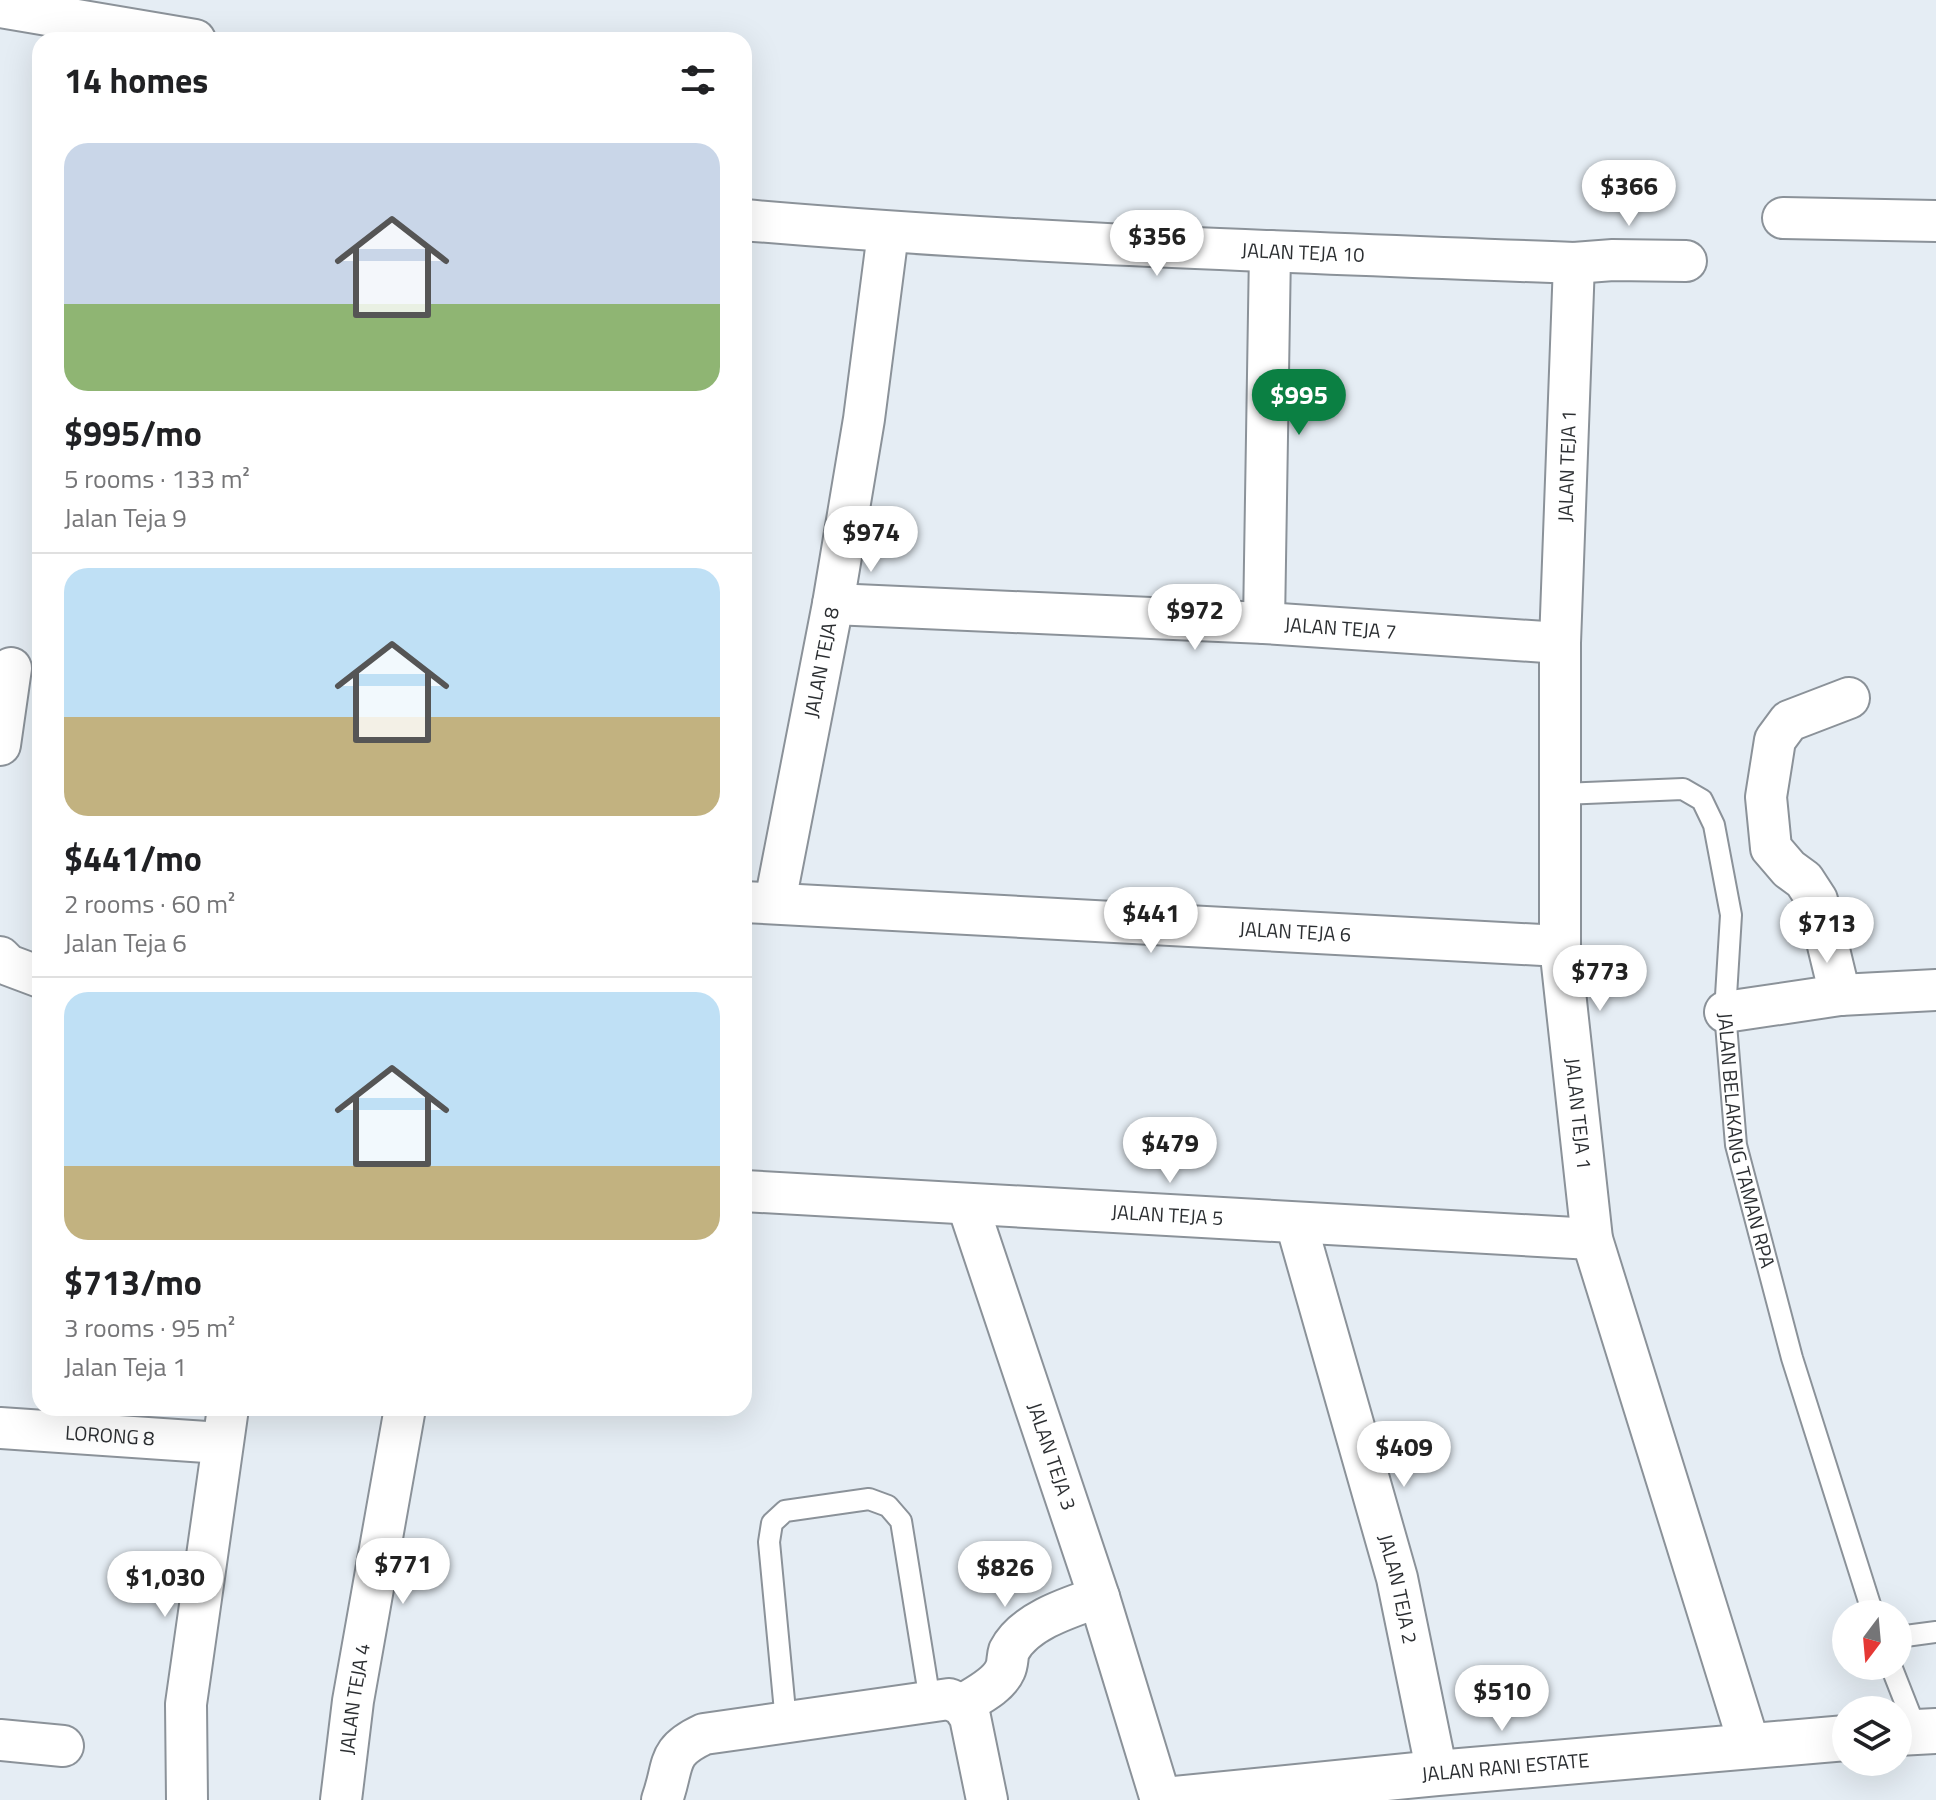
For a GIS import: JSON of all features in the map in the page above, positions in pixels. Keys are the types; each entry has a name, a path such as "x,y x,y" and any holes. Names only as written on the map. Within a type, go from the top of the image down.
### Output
{"street":[{"path":"0,7 148,32"},
{"path":"1783,218 1936,221"},
{"name":"JALAN TEJA 10","path":"752,221 888,233 1270,251 1574,263 1686,261"},
{"name":"JALAN TEJA 8","path":"759,902 833,604 864,419 888,233"},
{"path":"1264,623 1270,251"},
{"name":"JALAN TEJA 1","path":"1574,263 1560,643 1560,946 1592,1239 1750,1747"},
{"name":"JALAN TEJA 7","path":"833,604 1264,623 1560,643"},
{"path":"0,745 11,668"},
{"path":"1840,995 1817,900 1804,880 1789,869 1771,848 1766,797 1775,740 1789,721 1849,698"},
{"name":"JALAN TEJA 6","path":"759,902 1560,946"},
{"path":"0,957 8,965 32,974"},
{"path":"1725,1012 1840,995 1936,990"},
{"name":"JALAN TEJA 5","path":"752,1192 1592,1239"},
{"name":"JALAN TEJA 3","path":"968,1206 1099,1597 1163,1800"},
{"name":"JALAN TEJA 2","path":"1296,1223 1397,1578 1437,1773"},
{"name":"JALAN TEJA 4","path":"341,1800 353,1701 404,1416"},
{"path":"187,1800 186,1704 224,1426"},
{"name":"LORONG 8","path":"0,1428 224,1426"},
{"path":"662,1800 672,1760 682,1744 704,1734 946,1703 994,1684 1005,1670 1009,1651 1049,1614 1099,1597"},
{"path":"946,1703 970,1717 987,1800"},
{"name":"JALAN RANI ESTATE","path":"1163,1800 1832,1739"},
{"path":"0,1740 63,1746"}],"lane":[{"name":"JALAN BELAKANG TAMAN RPA","path":"1562,794 1683,789 1702,800 1714,825 1731,915 1725,1012 1736,1145 1792,1358 1869,1600"},
{"path":"786,1722 769,1542 772,1523 785,1511 869,1499 888,1506 901,1521 946,1703"},
{"path":"1912,1635 1936,1632"},
{"path":"1897,1680 1917,1732"}]}
